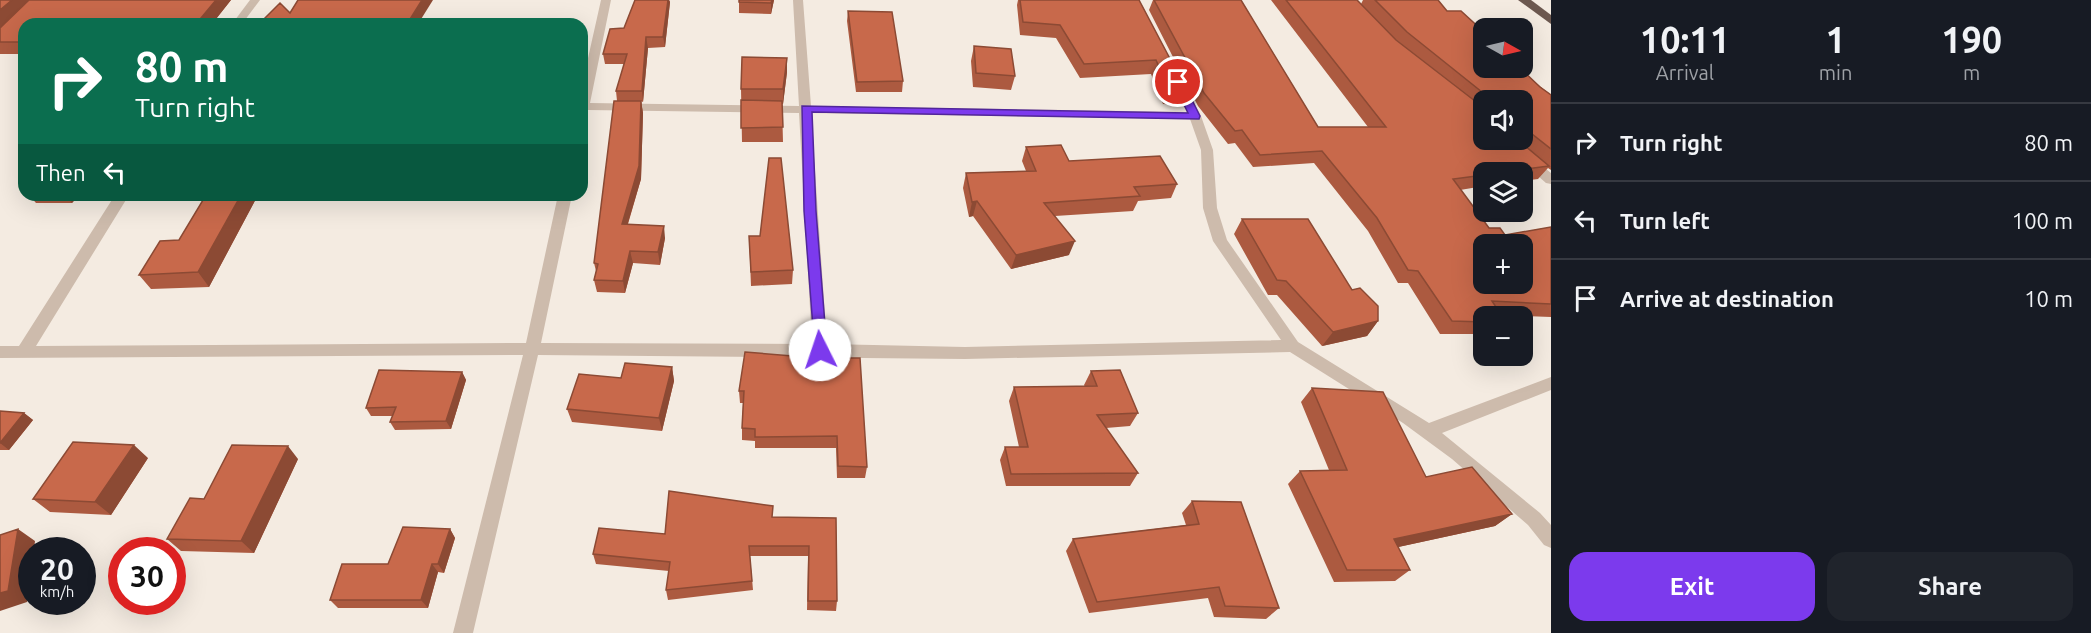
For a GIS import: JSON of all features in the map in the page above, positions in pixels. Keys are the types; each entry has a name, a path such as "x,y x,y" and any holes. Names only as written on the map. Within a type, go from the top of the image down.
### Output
{"highway":[{"path":"1524,0 1551,21"}],"street":[{"path":"242,18 255,0"},
{"path":"588,85 606,0"},
{"path":"798,0 820,350"},
{"path":"1168,61 1195,116 1207,150 1210,208 1220,241 1293,346 1427,431 1458,454 1534,519 1551,539"},
{"path":"588,109 806,109 1195,116"},
{"path":"1515,150 1551,180"},
{"path":"25,350 118,201"},
{"path":"463,633 532,349 563,201"},
{"path":"0,352 25,350 532,349 965,353 1293,346"},
{"path":"1427,431 1551,383"}],"building":[{"path":"0,0 12,0 0,10"},
{"path":"29,0 216,0 201,18 18,18 18,42 0,42 0,28"},
{"path":"298,0 422,0 411,18 265,18 280,3 290,13"},
{"path":"635,0 668,0 663,37 646,37 642,91 616,91 627,54 603,54 610,29 624,28"},
{"path":"739,0 772,0 771,3 739,2"},
{"path":"1020,0 1139,0 1187,91 1169,91 1156,60 1084,64 1060,25 1023,22"},
{"path":"1154,0 1241,0 1318,127 1386,127 1286,0 1357,0 1396,40 1473,100 1473,150 1530,150 1549,166 1533,168 1533,162 1473,162 1473,176 1453,179 1473,206 1473,222 1485,222 1489,228 1500,228 1504,234 1473,234 1473,294 1533,294 1533,234 1511,234 1551,227 1551,304 1492,301 1495,306 1473,306 1473,322 1452,321 1418,271 1408,270 1377,218 1322,151 1260,155 1242,130 1235,131 1204,93"},
{"path":"1375,0 1438,0 1447,11 1461,11 1473,22 1473,78 1531,78 1551,95 1551,149 1533,135 1533,90 1480,90 1407,32"},
{"path":"848,11 892,12 903,81 857,82"},
{"path":"974,46 1011,49 1015,76 976,73"},
{"path":"742,57 787,58 783,89 741,89"},
{"path":"741,100 782,101 783,127 741,128"},
{"path":"614,101 641,101 639,166 622,224 664,226 658,252 630,251 623,281 594,280 598,264 594,263"},
{"path":"1061,145 1069,161 1160,156 1177,184 1134,187 1140,196 1044,203 1075,241 1016,255 977,201 972,202 966,173 1036,171 1026,147"},
{"path":"769,158 781,158 793,270 751,272 749,236 760,236"},
{"path":"202,201 238,201 198,272 139,275 160,241 179,240"},
{"path":"1242,219 1308,219 1352,290 1360,288 1378,306 1378,321 1333,332 1286,281 1277,280"},
{"path":"745,352 817,358 860,358 867,467 838,466 837,436 755,437 755,429 742,428 744,391 739,391"},
{"path":"625,363 672,367 659,418 567,409 579,374 621,378"},
{"path":"379,370 462,372 446,421 390,422 396,407 366,408"},
{"path":"1120,370 1138,413 1097,415 1138,473 1011,474 1005,447 1028,447 1014,387 1097,386 1091,371"},
{"path":"1312,388 1383,392 1426,477 1472,467 1512,514 1394,539 1410,570 1347,570 1300,471 1347,470"},
{"path":"0,411 24,413 0,443"},
{"path":"73,442 134,445 95,502 33,499"},
{"path":"232,445 288,446 241,541 168,537 190,498 204,499"},
{"path":"669,491 773,506 772,517 836,518 837,601 808,601 809,546 749,546 752,581 666,590 670,562 593,554 599,528 665,534"},
{"path":"1192,501 1241,502 1279,608 1225,606 1219,587 1097,602 1073,539 1199,524"},
{"path":"403,527 450,529 438,564 432,564 421,600 330,600 342,564 388,564"},
{"path":"18,529 8,591 0,593 0,535"}],"route":[{"path":"820,350 810,211 806,109 1195,116 1178,82"}]}
